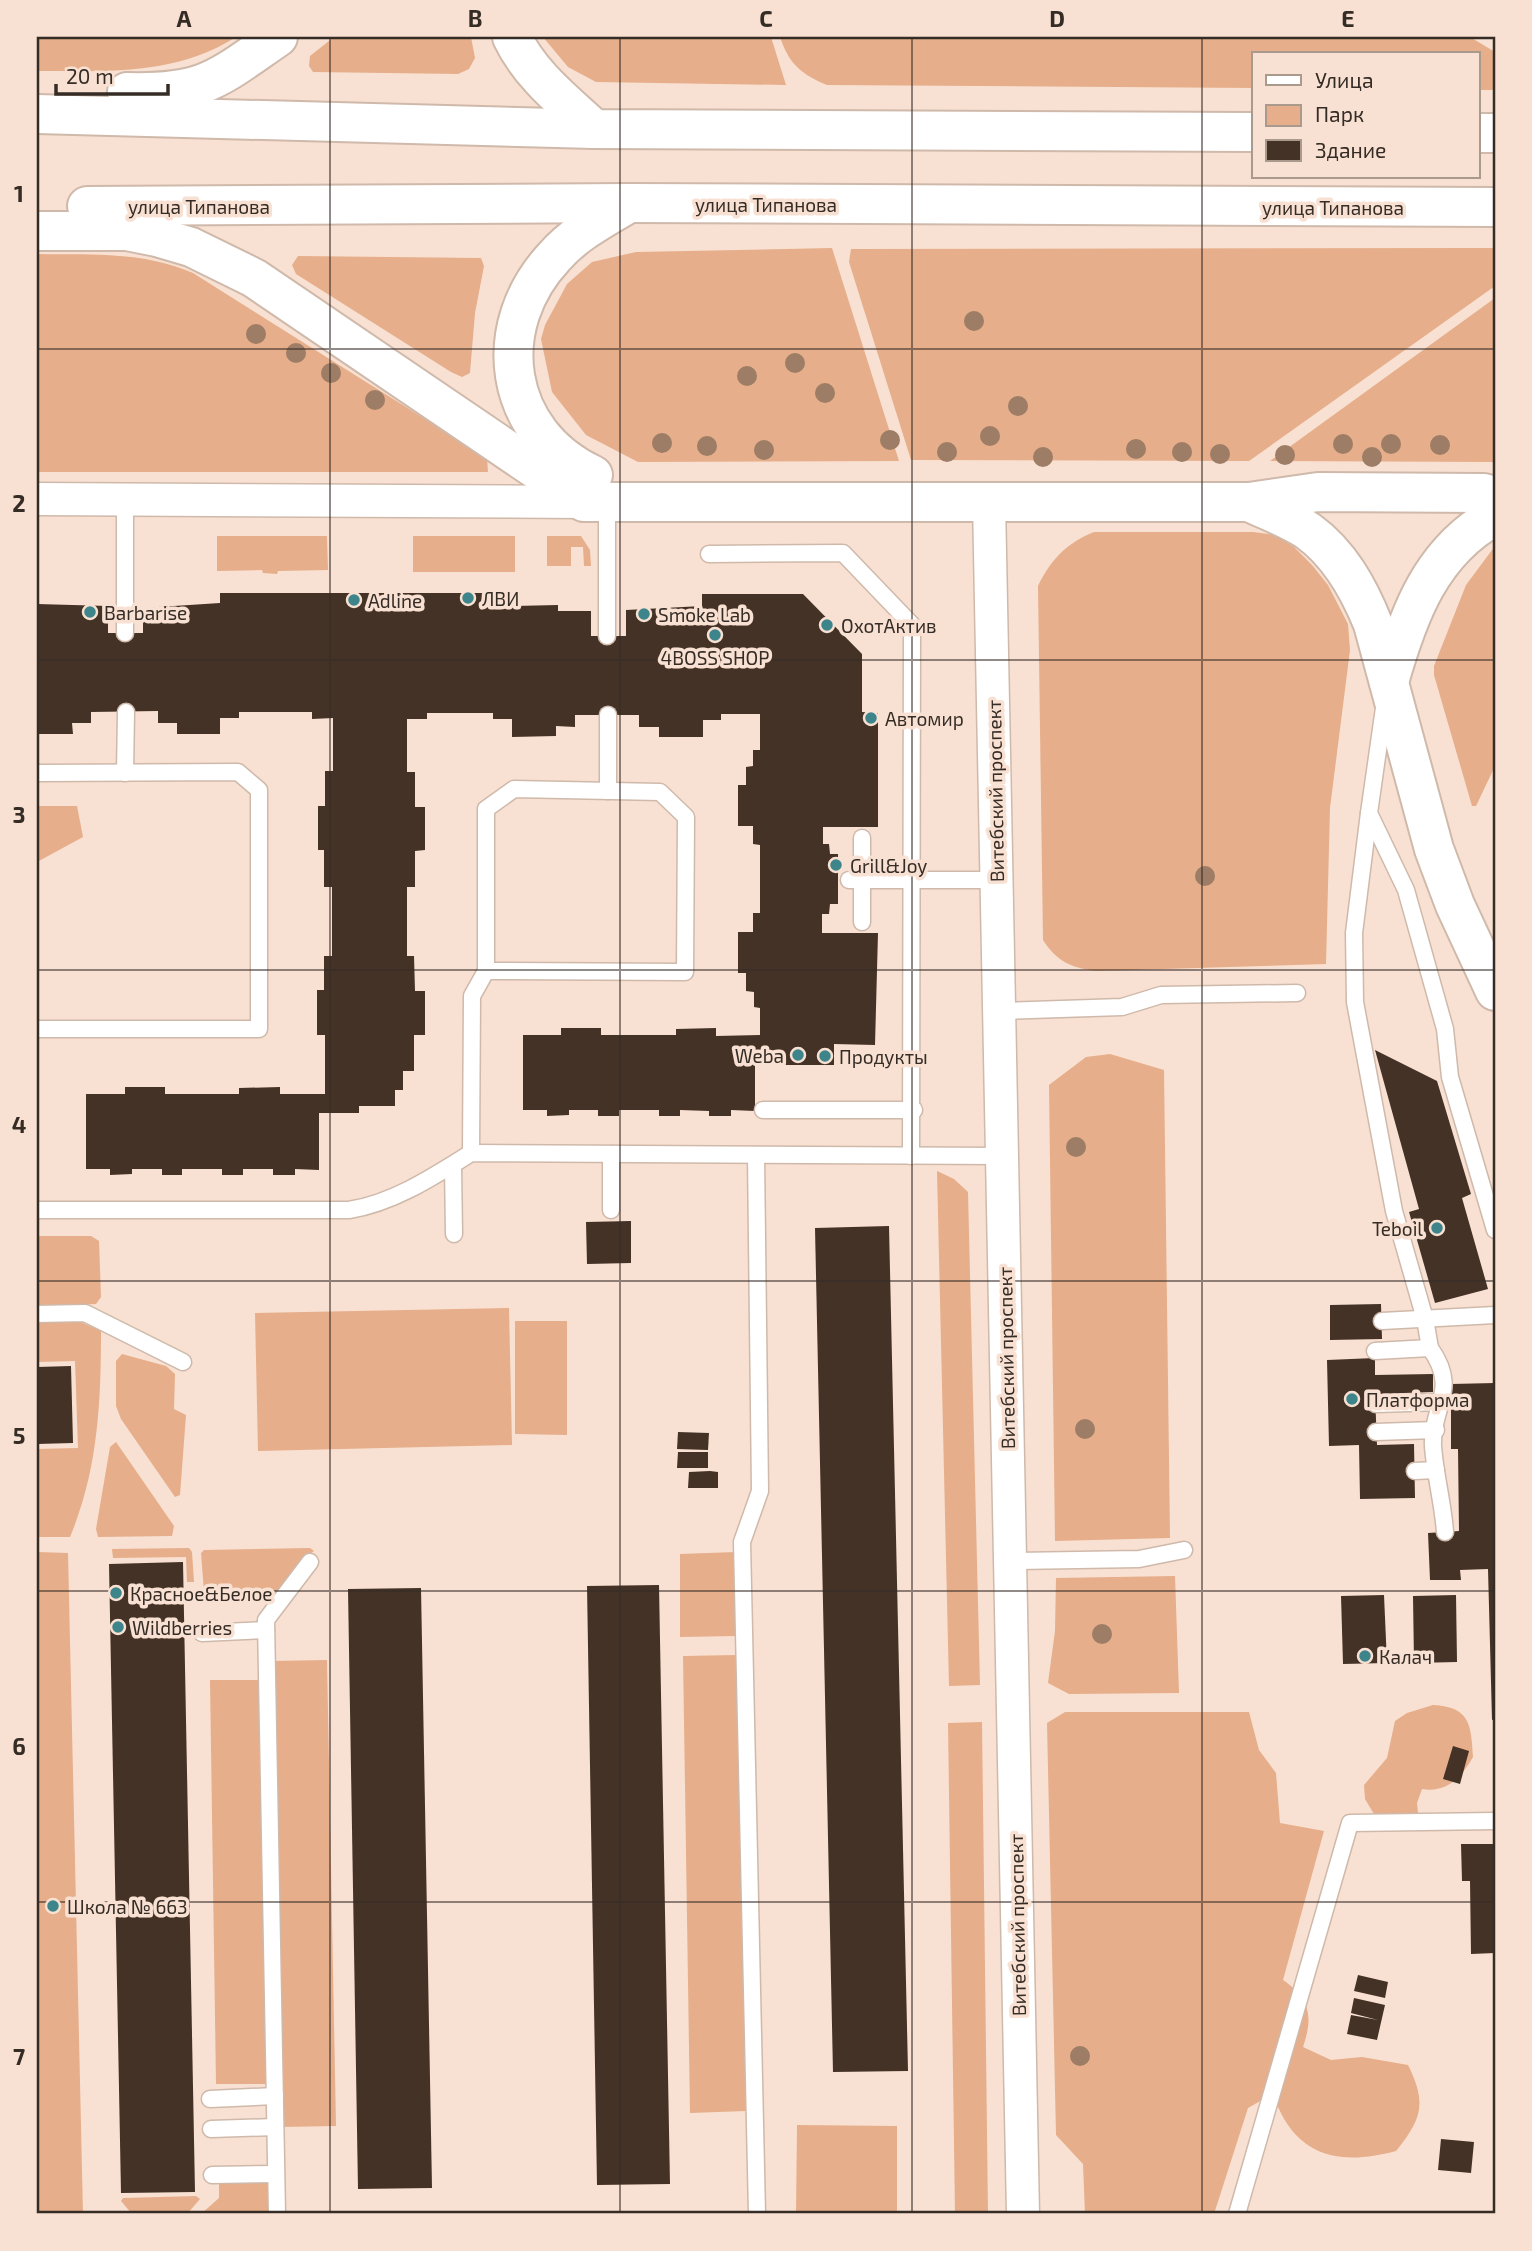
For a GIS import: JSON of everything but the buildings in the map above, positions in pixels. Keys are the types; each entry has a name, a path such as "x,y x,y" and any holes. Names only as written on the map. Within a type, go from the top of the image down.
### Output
{"main road":[{"path":"37,90 168,92 196,88 216,80 278,37"},
{"path":"512,37 541,79 594,129"},
{"path":"37,114 594,129 1252,132"},
{"path":"599,495 554,451 537,430 518,392 512,352 521,309 542,270 570,241 629,203"},
{"name":"улица Типанова","path":"37,207 629,203 1495,207"},
{"path":"37,232 127,231 191,247 254,278 599,495 648,503 1249,502 1318,492 1484,493 1495,496"},
{"path":"1249,502 1308,531 1350,575 1373,624 1434,849 1455,905 1495,991"},
{"path":"1388,684 1402,634 1433,571 1458,540 1495,516"}],"street":[{"path":"37,499 599,495"},
{"name":"Витебский проспект","path":"989,502 1023,2214"}],"lane":[{"path":"599,495 607,636"},
{"path":"125,499 125,633"},
{"path":"709,554 843,554 912,625 914,1110 911,1156"},
{"path":"1388,684 1354,933 1354,1002 1394,1211 1425,1319 1430,1348 1442,1365 1443,1402 1433,1442 1445,1532"},
{"path":"125,712 125,773"},
{"path":"608,715 608,791"},
{"path":"37,773 238,772 259,790 259,1028 37,1029"},
{"path":"471,1153 472,996 486,971 486,809 514,789 660,792 686,817 685,972 486,971"},
{"path":"1369,813 1406,890 1445,1029 1450,1077 1495,1230"},
{"path":"862,838 856,880 862,922"},
{"path":"856,880 997,880"},
{"path":"999,1011 1122,1007 1161,995 1297,993"},
{"path":"763,1110 914,1110"},
{"path":"37,1210 349,1210 366,1207 411,1189 471,1153 1002,1156"},
{"path":"611,1154 611,1210"},
{"path":"756,1155 760,1491 742,1542 757,2214"},
{"path":"453,1165 454,1234"},
{"path":"37,1314 85,1313 183,1362"},
{"path":"1382,1321 1495,1315"},
{"path":"1375,1351 1430,1348"},
{"path":"1376,1404 1443,1402"},
{"path":"1376,1432 1436,1430"},
{"path":"1415,1471 1436,1470"},
{"path":"1010,1561 1139,1559 1184,1550"},
{"path":"277,2214 266,1620 310,1562"},
{"path":"202,1633 266,1630"},
{"path":"1237,2214 1350,1823 1495,1821"},
{"path":"210,2099 275,2096"},
{"path":"211,2129 275,2127"},
{"path":"212,2175 276,2174"}],"green space":[{"path":"37,37 236,37 213,50 164,65 114,71 37,71"},
{"path":"334,37 471,37 475,58 469,69 458,74 313,72 309,66 310,56"},
{"path":"543,37 771,37 786,85 596,82 568,67"},
{"path":"780,37 1470,37 1495,52 1495,90 1480,90 1480,52 1252,52 1252,88 827,85 797,67 787,54"},
{"path":"832,248 899,461 638,462 586,435 552,392 541,339 545,325 567,284 592,262 636,252"},
{"path":"1495,248 1495,286 1249,461 911,460 849,262 851,249"},
{"path":"37,254 136,258 193,273 487,458 488,472 37,472"},
{"path":"298,256 481,258 484,266 475,313 470,373 462,377 451,372 296,274 292,265"},
{"path":"1495,298 1495,462 1270,461"},
{"path":"1094,532 1253,532 1276,535 1294,547 1328,585 1348,624 1350,650 1330,808 1326,964 1097,971 1066,963 1054,954 1043,940 1038,586 1061,553"},
{"path":"217,536 327,536 328,570 278,571 277,574 263,573 262,570 217,571"},
{"path":"413,536 515,536 515,572 413,572"},
{"path":"547,536 581,536 590,550 591,566 584,566 583,547 571,547 571,566 547,566"},
{"path":"1495,546 1495,766 1476,806 1472,806 1434,675 1434,666 1466,585"},
{"path":"37,806 77,806 83,837 37,862"},
{"path":"1110,1054 1164,1070 1170,1538 1055,1541 1049,1085 1086,1057"},
{"path":"937,1171 954,1179 968,1192 980,1685 949,1686"},
{"path":"37,1236 91,1236 99,1241 101,1297 96,1304 37,1307"},
{"path":"509,1308 512,1445 258,1451 255,1313"},
{"path":"37,1321 81,1322 101,1331 96,1436 87,1487 70,1537 37,1537 37,1449 78,1448 75,1361 37,1362"},
{"path":"515,1321 567,1321 567,1435 515,1434"},
{"path":"122,1354 166,1366 175,1374 174,1409 186,1415 180,1495 175,1497 121,1419 116,1406 116,1361"},
{"path":"116,1442 174,1526 172,1536 98,1537 96,1529 110,1447"},
{"path":"189,1548 192,1552 194,1582 187,1582 186,1557 113,1558 112,1549"},
{"path":"310,1548 314,1551 303,1559 281,1593 204,1592 201,1553 204,1550"},
{"name":"Школа № 663","path":"37,1552 68,1553 83,2214 37,2214"},
{"path":"736,1552 737,1636 680,1637 680,1554"},
{"path":"1175,1576 1179,1693 1069,1694 1048,1683 1055,1631 1056,1578"},
{"path":"737,1655 746,2111 690,2113 683,1656"},
{"path":"327,1660 336,2126 280,2127 271,1661"},
{"path":"210,1680 259,1680 266,2084 216,2084"},
{"path":"1433,1705 1455,1709 1466,1719 1473,1757 1458,1777 1446,1786 1431,1790 1422,1789 1417,1803 1418,1813 1409,1816 1374,1814 1365,1799 1364,1785 1387,1758 1395,1721 1407,1713"},
{"path":"1065,1712 1249,1712 1259,1750 1276,1773 1280,1823 1324,1831 1283,1980 1299,1994 1307,2010 1308,2027 1303,2047 1331,2060 1362,2057 1408,2065 1418,2090 1419,2110 1412,2129 1396,2151 1359,2157 1326,2154 1299,2138 1278,2107 1262,2100 1248,2108 1214,2214 1085,2214 1083,2164 1056,2135 1047,1723"},
{"path":"982,1722 988,2214 955,2214 948,1723"},
{"path":"797,2125 897,2126 897,2214 796,2214"},
{"path":"219,2181 270,2181 270,2214 201,2214 219,2198"},
{"path":"196,2196 200,2199 187,2214 132,2214 121,2201 123,2198"}],"place":[{"name":"ЛВИ","path":"468,598"},
{"name":"Adline","path":"354,600"},
{"name":"Barbarise","path":"90,612"},
{"name":"Smoke Lab","path":"644,614"},
{"name":"ОхотАктив","path":"827,625"},
{"name":"4BOSS SHOP","path":"715,635"},
{"name":"Автомир","path":"871,718"},
{"name":"Grill&Joy","path":"836,865"},
{"name":"Weba","path":"798,1055"},
{"name":"Продукты","path":"825,1056"},
{"name":"Teboil","path":"1437,1228"},
{"name":"Платформа","path":"1352,1399"},
{"name":"Красное&Белое","path":"116,1593"},
{"name":"Wildberries","path":"118,1627"},
{"name":"Калач","path":"1365,1656"},
{"name":"Школа № 663","path":"53,1906"}]}
